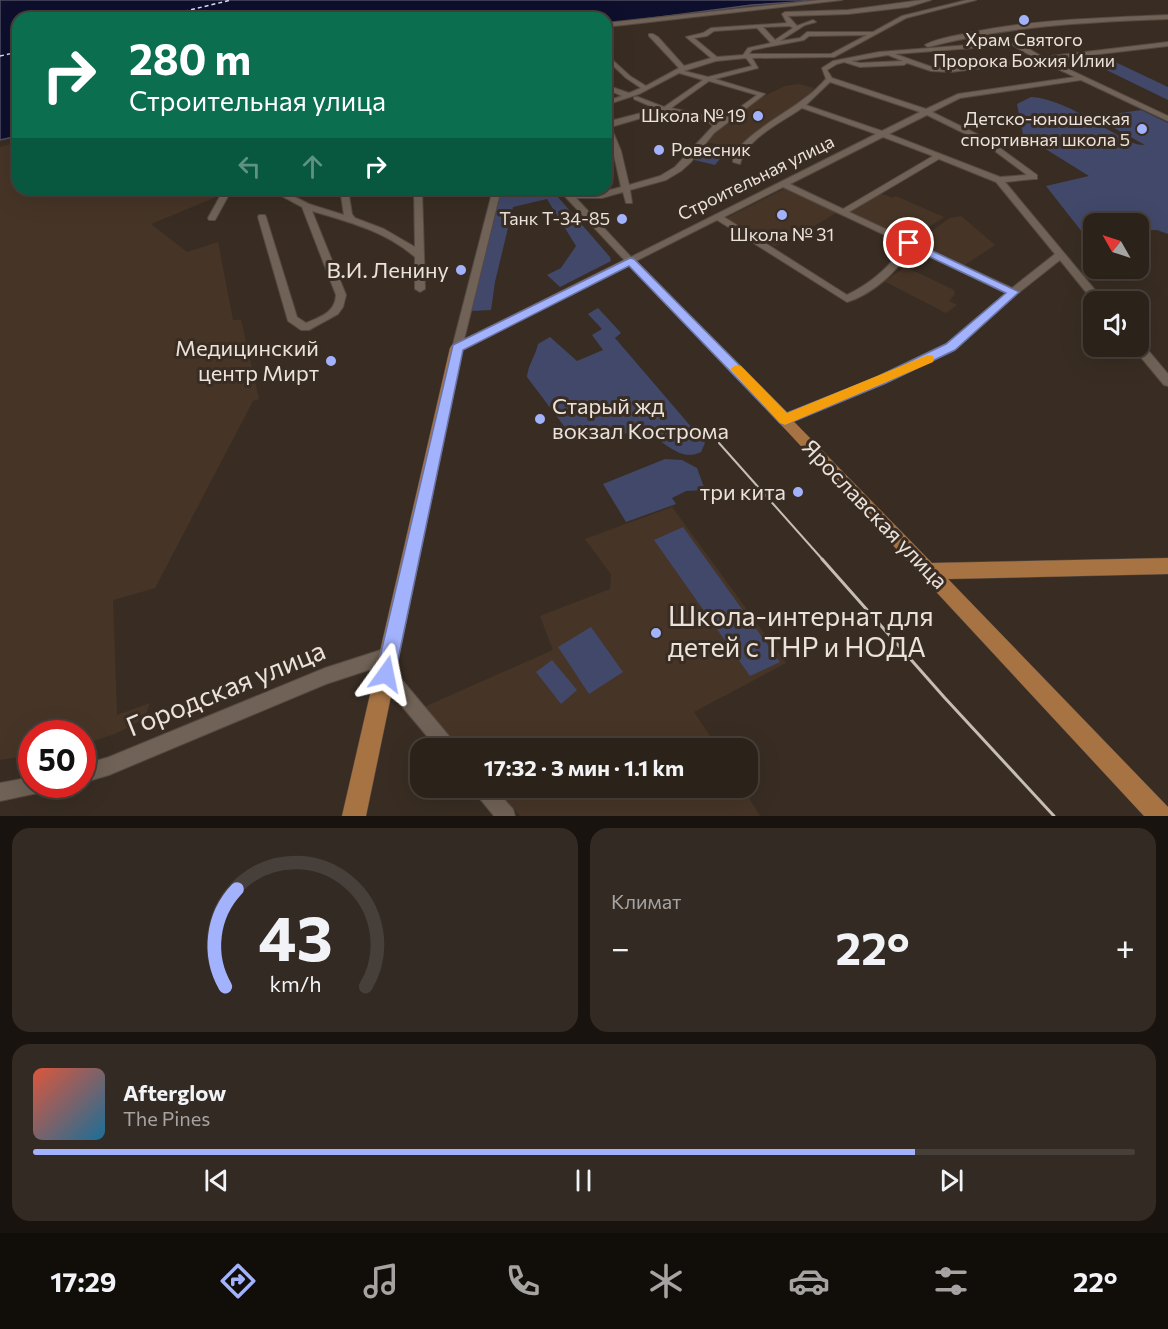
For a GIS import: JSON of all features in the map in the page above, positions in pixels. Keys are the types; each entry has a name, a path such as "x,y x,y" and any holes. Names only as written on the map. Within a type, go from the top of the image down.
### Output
{"main road":[{"name":"Строительная улица","path":"458,348 630,261"},
{"name":"Ярославская улица","path":"630,261 930,571 1160,816"},
{"path":"354,816 458,348"},
{"path":"930,571 1168,566"}],"street":[{"path":"612,27 621,27 623,25 621,23 778,4 823,3 839,0"},
{"path":"876,0 904,16"},
{"path":"794,26 785,14 842,12 928,0"},
{"path":"612,105 681,70 716,60 748,56 827,57 904,16 973,0"},
{"path":"823,3 852,18"},
{"path":"911,52 943,40 988,30 1085,21 1168,17"},
{"path":"716,60 687,36 705,34 712,29 758,25 794,26 813,22"},
{"path":"758,25 774,43"},
{"path":"858,25 873,33"},
{"path":"774,43 794,26"},
{"path":"988,30 1168,119"},
{"path":"612,124 666,109 708,79 756,67 746,52 750,49 802,39 807,34 873,33"},
{"path":"612,192 663,178 678,169 711,131 762,94 681,70 651,35"},
{"path":"803,106 885,135 999,180 1034,177 990,142 928,111 829,79 824,69 837,61 887,54 1012,43"},
{"path":"887,54 931,69 951,70 1168,44"},
{"path":"827,57 860,65 911,62"},
{"path":"612,62 628,77 645,88"},
{"name":"Строительная улица","path":"630,261 968,93 1083,78"},
{"path":"737,162 737,156 750,140 803,106 829,79"},
{"path":"612,89 666,109 709,119 718,126"},
{"path":"612,102 632,97"},
{"path":"612,138 630,201"},
{"path":"843,212 939,156"},
{"path":"999,180 1091,291"},
{"path":"783,184 1013,292"},
{"path":"212,218 225,195"},
{"path":"285,195 306,206 353,221 394,238 407,244 418,256"},
{"path":"345,195 348,214 353,221"},
{"path":"418,195 420,289"},
{"path":"458,348 496,195"},
{"path":"569,196 602,195"},
{"name":"Ярославская улица","path":"569,196 630,261"},
{"path":"262,217 292,319 305,328 338,311 342,304 341,295 306,206"},
{"path":"717,217 847,299 864,291 900,261 909,243"},
{"path":"785,420 881,380 950,347 1060,255"},
{"path":"1147,357 1168,382"},
{"path":"388,665 441,738"},
{"name":"Городская улица","path":"96,770 325,676 388,665"},
{"path":"0,792 18,789"},
{"path":"491,798 506,816"}],"shaded area":[{"path":"0,0 826,0 752,5 612,23 612,12 12,12 12,137 0,140"},
{"path":"1111,60 1168,87 1168,100 1090,62"},
{"name":"Школа № 19","path":"798,84 814,88 811,91 814,92 736,149 707,142 714,132 762,97 785,86"},
{"path":"1031,97 1053,102 1137,144 1145,145 1094,117 1141,110 1168,123 1168,234 1149,230 1149,213 1083,213 1083,233 1046,186 1089,176 1023,135 1017,104"},
{"path":"12,144 12,195 219,195 151,224 187,252 218,242 233,320 241,320 259,399 253,401 155,588 113,600 117,715 150,703 144,719 96,740 96,720 18,720 18,757 0,760 0,147"},
{"path":"704,144 728,149 715,165 690,159"},
{"name":"Школа № 31","path":"786,188 838,212 792,239 774,246 726,218"},
{"path":"880,193 893,198 896,196 944,217 909,240 849,213"},
{"path":"500,195 556,195 610,257 611,261 560,287 547,275 561,268 576,246 547,199 513,207 495,282 491,310 471,311"},
{"path":"961,216 995,245 963,266 915,243 950,218"},
{"path":"906,267 954,290 955,294 949,301 957,305 946,313 884,281"},
{"path":"598,308 621,333 615,338 705,443 701,452 687,455 680,453 644,435 570,434 527,377 538,344 550,337 577,361 603,350 592,335 602,329 588,314"},
{"path":"665,459 682,460 697,468 705,490 686,491 672,498 676,504 626,522 603,484"},
{"name":"Школа-интернат для детей с ТНР и НОДА","path":"672,507 786,663 694,712 711,738 452,738 424,707 553,650 540,616 610,589 611,574 585,539"},
{"path":"683,527 780,662 750,676 654,540"},
{"path":"591,627 623,672 589,694 558,647"},
{"path":"552,660 577,690 561,704 536,672"},
{"path":"504,798 749,798 760,816 520,816"}],"ferry route":[{"path":"182,12 231,0"},
{"path":"0,56 12,53"}],"railway":[{"path":"719,443 823,560"},
{"path":"822,559 944,697 1054,816"}],"slow traffic":[{"path":"736,369 785,420 928,359"}],"place":[{"name":"Храм Святого Пророка Божия Илии","path":"1024,20"},
{"name":"Школа № 19","path":"758,116"},
{"name":"Детско-юношеская спортивная школа 5","path":"1142,129"},
{"name":"Ровесник","path":"659,150"},
{"name":"Школа № 31","path":"782,215"},
{"name":"Танк Т-34-85","path":"622,219"},
{"name":"В.И. Ленину","path":"461,270"},
{"name":"Медицинский центр Мирт","path":"331,361"},
{"name":"Старый жд вокзал Кострома","path":"540,419"},
{"name":"три кита","path":"798,492"},
{"name":"Школа-интернат для детей с ТНР и НОДА","path":"656,633"}],"route":[{"path":"386,674 426,481 458,348 630,261 785,420 881,380 950,347 961,340 1013,292 909,243"}]}
